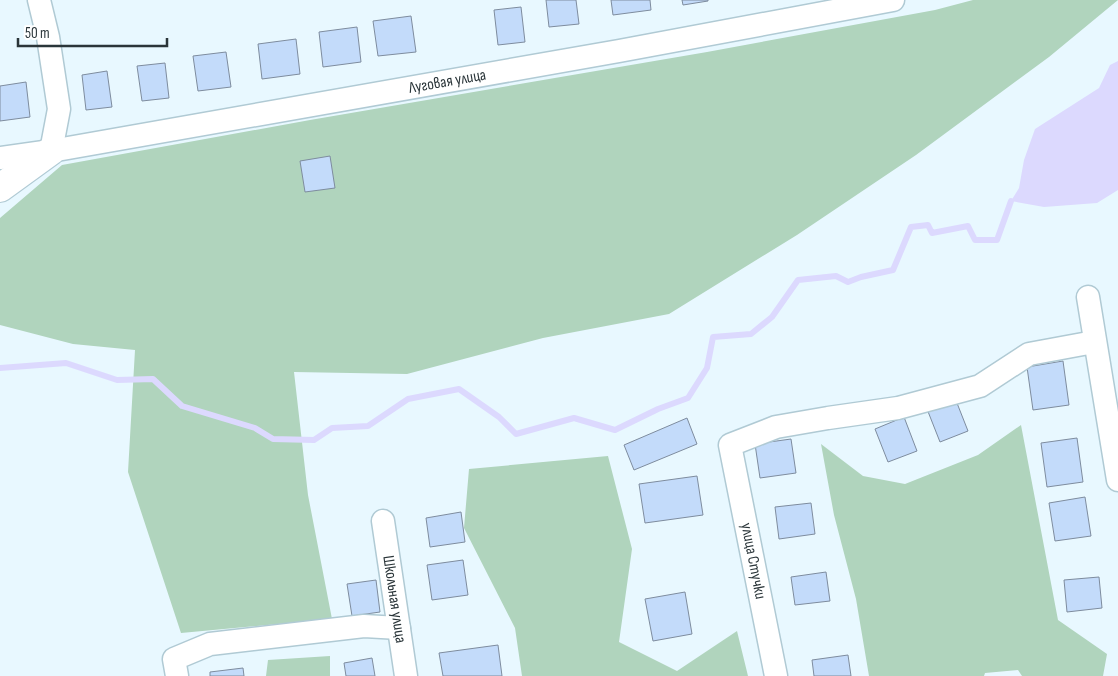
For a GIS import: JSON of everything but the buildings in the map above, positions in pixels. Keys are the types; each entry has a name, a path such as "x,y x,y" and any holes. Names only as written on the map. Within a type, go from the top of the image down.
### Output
{"street":[{"path":"0,188 51,151 59,109 48,37 39,0"},
{"name":"Луговая улица","path":"0,158 51,151 619,51 893,0"},
{"path":"1088,297 1118,480"},
{"name":"улица Стучки","path":"776,676 730,445 776,427 898,408 980,386 1029,354 1094,342"},
{"name":"Школьная улица","path":"383,521 406,676"},
{"path":"175,667 210,644 364,626 399,628"}],"green space":[{"path":"973,0 1118,0 1049,57 916,155 797,235 669,314 543,338 407,374 294,372 308,495 332,619 181,633 128,472 135,350 73,344 0,325 0,218 62,165 310,120 707,52 935,10"},
{"path":"1021,425 1058,620 1107,654 1103,676 1022,676 1018,670 985,673 984,676 869,676 856,599 834,515 821,444 863,476 905,484 978,455"},
{"path":"608,456 632,549 619,642 677,671 737,631 748,676 522,676 515,628 464,528 469,469"},
{"path":"330,656 330,676 266,676 268,660"}],"water":[{"path":"1118,61 1118,190 1097,203 1044,207 1011,201 1019,188 1024,160 1035,129 1099,88 1110,65"}],"waterway":[{"path":"0,368 66,363 117,380 153,379 182,406 255,428 273,439 314,440 332,428 368,426 408,399 459,389 499,417 516,434 574,418 615,430 658,409 688,398 707,368 713,337 751,334 772,317 798,280 836,276 848,282 893,270 911,227 928,225 932,233 968,226 975,240 997,240 1011,201"}]}
